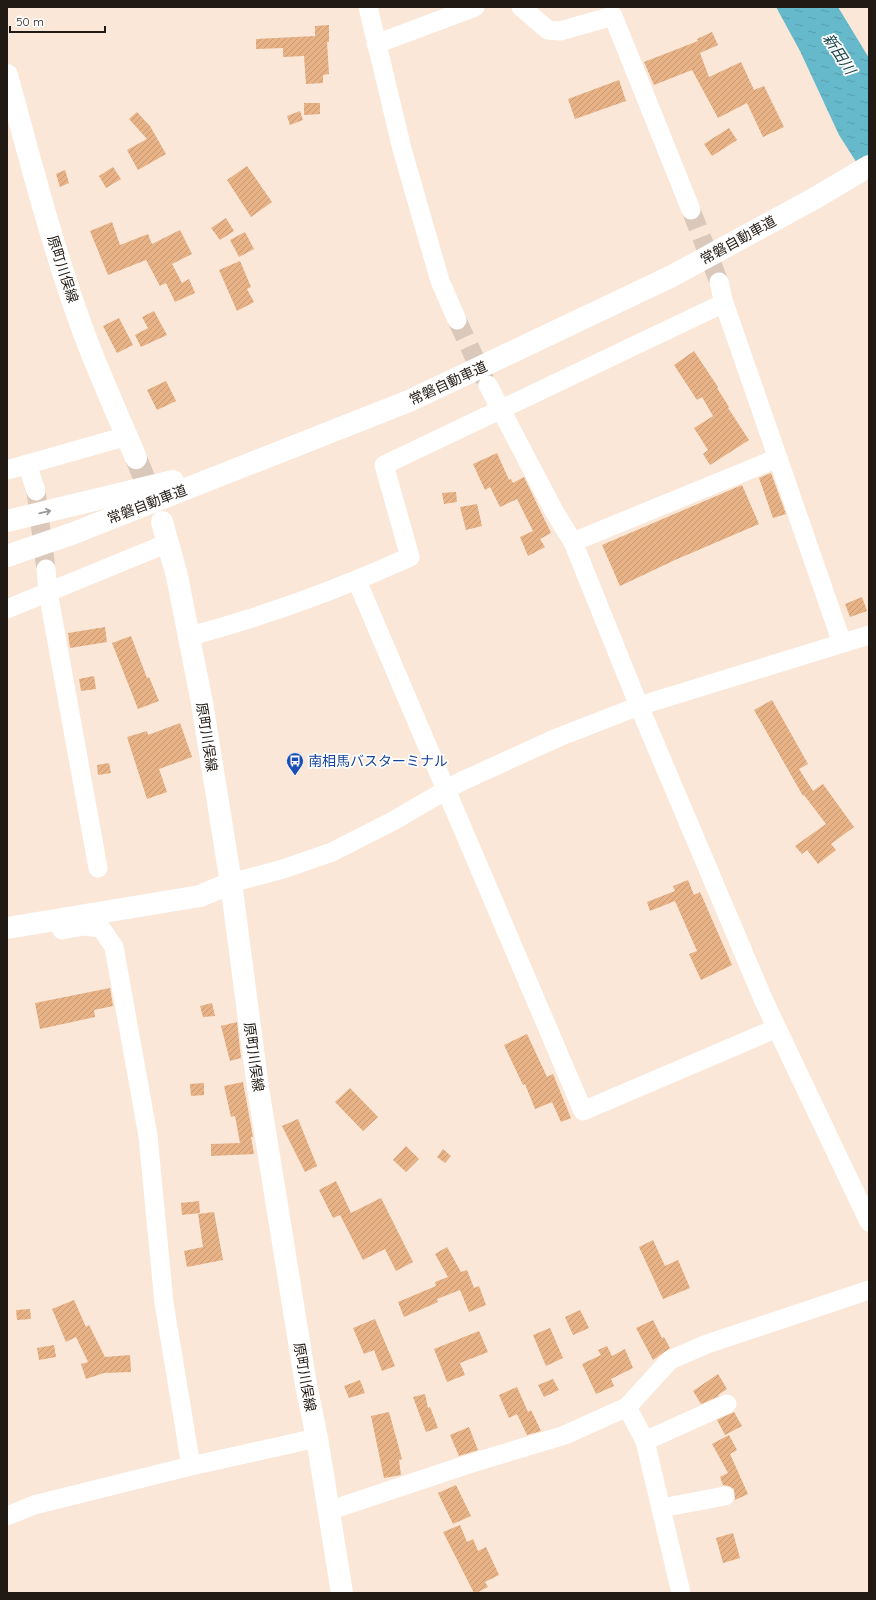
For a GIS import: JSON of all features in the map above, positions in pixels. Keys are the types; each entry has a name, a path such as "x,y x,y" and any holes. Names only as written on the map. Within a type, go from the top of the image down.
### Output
{"main road":[{"name":"原町川俣線","path":"7,75 46,220 82,328 136,458"},
{"name":"常磐自動車道","path":"7,556 74,533 410,401 672,276 817,197 869,166"},
{"path":"7,521 164,484 259,452 350,417 410,401"},
{"name":"原町川俣線","path":"162,522 177,576 190,636 231,883 261,1104 306,1385 317,1438 342,1593"},
{"path":"7,563 74,533"},
{"path":"7,915 199,885 231,883"},
{"path":"7,928 200,896 231,883"}],"street":[{"path":"368,7 402,149 440,281 457,320"},
{"path":"376,44 475,7"},
{"path":"521,7 548,30 560,31 613,16 691,210"},
{"path":"719,282 724,303 842,644"},
{"path":"190,636 238,624 357,581 410,557 384,465 724,303"},
{"path":"488,385 554,511 573,542 639,706 777,1028 869,1222"},
{"path":"7,470 126,436"},
{"path":"573,542 778,458"},
{"path":"27,464 36,491"},
{"path":"7,609 168,543"},
{"path":"46,569 48,592 98,868"},
{"path":"357,581 583,1111 777,1028"},
{"path":"231,883 283,869 332,852 447,790 559,737 639,706 869,635"},
{"path":"7,939 84,926 102,928 114,947 148,1136 164,1303 191,1466"},
{"path":"328,1511 472,1463 565,1435 627,1407 670,1360 707,1344 869,1290"},
{"path":"645,1441 727,1404"},
{"path":"627,1407 645,1441 681,1593"},
{"path":"7,1516 34,1505 191,1466 317,1438"},
{"path":"661,1508 724,1496"}],"water":[{"name":"新田川","path":"776,7 838,7 869,58 869,182 839,135 800,51"}],"building":[{"path":"329,25 329,42 327,42 329,74 323,75 323,83 306,84 304,56 283,57 283,48 256,49 256,39 315,36 315,26"},
{"path":"712,32 718,45 700,53 709,77 741,62 754,90 764,86 784,127 763,137 747,103 718,118 692,70 654,85 644,62 698,41 697,39"},
{"path":"619,80 626,101 575,119 568,99"},
{"path":"304,103 320,103 320,114 304,115"},
{"path":"300,111 303,120 290,125 287,116"},
{"path":"137,112 150,126 166,154 138,170 127,150 147,139 129,119"},
{"path":"729,128 737,140 712,156 704,144"},
{"path":"247,166 272,202 251,217 227,180"},
{"path":"113,167 121,179 106,188 99,176"},
{"path":"65,170 69,183 60,187 56,174"},
{"path":"226,218 234,231 220,240 211,228"},
{"path":"112,222 120,245 148,234 152,244 180,230 192,254 172,264 182,283 189,279 195,293 175,302 166,283 160,286 146,260 108,275 90,231"},
{"path":"245,232 254,249 239,257 230,240"},
{"path":"240,261 251,287 247,289 254,302 237,311 219,270"},
{"path":"154,311 167,335 141,347 135,335 148,328 142,317"},
{"path":"119,318 133,345 117,353 103,326"},
{"path":"694,351 718,387 717,388 729,407 728,408 749,440 710,465 703,454 708,450 694,428 713,416 702,397 697,400 674,365"},
{"path":"166,381 176,401 157,410 147,390"},
{"path":"497,453 509,480 511,479 513,483 524,477 551,533 540,539 545,547 528,556 520,537 533,531 517,499 500,507 490,487 485,490 473,464"},
{"path":"771,473 786,514 773,518 759,478"},
{"path":"742,485 759,524 675,560 620,586 602,545"},
{"path":"456,492 457,502 444,504 442,493"},
{"path":"477,504 482,526 466,530 460,507"},
{"path":"862,597 867,611 850,617 845,604"},
{"path":"105,627 107,642 70,648 68,633"},
{"path":"131,636 147,678 149,677 159,701 138,709 112,643"},
{"path":"94,676 96,689 81,691 79,679"},
{"path":"772,700 808,764 799,769 813,791 823,784 854,827 831,844 836,850 818,864 807,850 802,854 795,846 826,824 804,795 803,796 754,710"},
{"path":"180,723 192,757 159,769 167,792 147,799 127,737 147,731 148,735"},
{"path":"109,763 111,773 98,775 97,765"},
{"path":"688,880 694,895 700,892 732,965 701,980 689,954 697,951 675,901 650,911 647,902 675,891 673,886"},
{"path":"110,988 113,1006 94,1010 95,1017 40,1029 35,1003"},
{"path":"212,1003 215,1016 203,1017 200,1006"},
{"path":"237,1022 241,1058 230,1061 221,1026"},
{"path":"527,1034 547,1077 553,1074 571,1118 561,1122 552,1102 535,1109 525,1084 523,1085 504,1045"},
{"path":"243,1082 253,1137 251,1137 254,1154 211,1156 211,1144 240,1143 235,1116 231,1117 224,1086"},
{"path":"204,1083 204,1095 191,1096 190,1084"},
{"path":"350,1088 378,1117 363,1131 335,1102"},
{"path":"298,1119 317,1166 305,1172 282,1126"},
{"path":"406,1146 419,1159 406,1172 393,1160"},
{"path":"443,1149 451,1156 445,1163 437,1157"},
{"path":"336,1181 351,1213 381,1198 413,1262 396,1271 385,1249 363,1260 340,1215 333,1218 319,1190"},
{"path":"199,1201 200,1213 182,1215 181,1203"},
{"path":"214,1212 223,1260 187,1267 184,1251 203,1247 198,1214"},
{"path":"653,1240 665,1266 678,1260 690,1288 663,1299 639,1247"},
{"path":"447,1247 461,1272 467,1270 474,1288 479,1286 486,1305 469,1312 460,1290 437,1299 438,1302 404,1317 398,1302 436,1286 435,1282 448,1277 435,1254"},
{"path":"74,1300 86,1327 89,1325 105,1357 130,1355 131,1372 104,1373 86,1379 81,1364 88,1362 76,1337 66,1342 52,1309"},
{"path":"30,1309 31,1319 17,1320 16,1310"},
{"path":"580,1310 589,1328 573,1335 565,1317"},
{"path":"375,1319 395,1366 382,1371 374,1350 364,1354 353,1328"},
{"path":"653,1320 662,1338 664,1337 670,1348 653,1360 636,1328"},
{"path":"550,1328 563,1358 546,1366 533,1335"},
{"path":"479,1331 488,1352 460,1363 465,1375 447,1382 434,1349"},
{"path":"54,1345 56,1357 39,1360 37,1348"},
{"path":"607,1346 612,1356 625,1349 633,1368 611,1379 614,1386 596,1394 582,1364 601,1355 598,1350"},
{"path":"718,1374 727,1389 718,1395 719,1396 701,1404 693,1391"},
{"path":"553,1379 559,1390 544,1397 538,1385"},
{"path":"360,1380 365,1393 349,1398 344,1386"},
{"path":"517,1387 528,1412 531,1410 541,1431 527,1435 517,1414 509,1418 499,1395"},
{"path":"425,1394 428,1408 430,1407 438,1428 426,1432 413,1397"},
{"path":"389,1412 402,1459 399,1460 401,1475 384,1478 371,1416"},
{"path":"734,1412 742,1426 725,1435 717,1420"},
{"path":"469,1427 478,1450 459,1456 450,1435"},
{"path":"729,1435 737,1450 730,1454 748,1494 735,1500 734,1489 723,1485 720,1477 728,1473 712,1444"},
{"path":"456,1485 471,1516 453,1524 438,1493"},
{"path":"460,1525 467,1542 473,1539 478,1551 486,1547 499,1575 485,1582 488,1587 476,1593 474,1593 443,1532"},
{"path":"733,1533 740,1558 723,1563 716,1538"}],"tunnel":[{"path":"691,210 719,282"},
{"path":"457,320 485,380"},
{"path":"136,458 155,504"},
{"path":"36,491 46,569"}],"place":[{"name":"南相馬バスターミナル","path":"295,776"}]}
